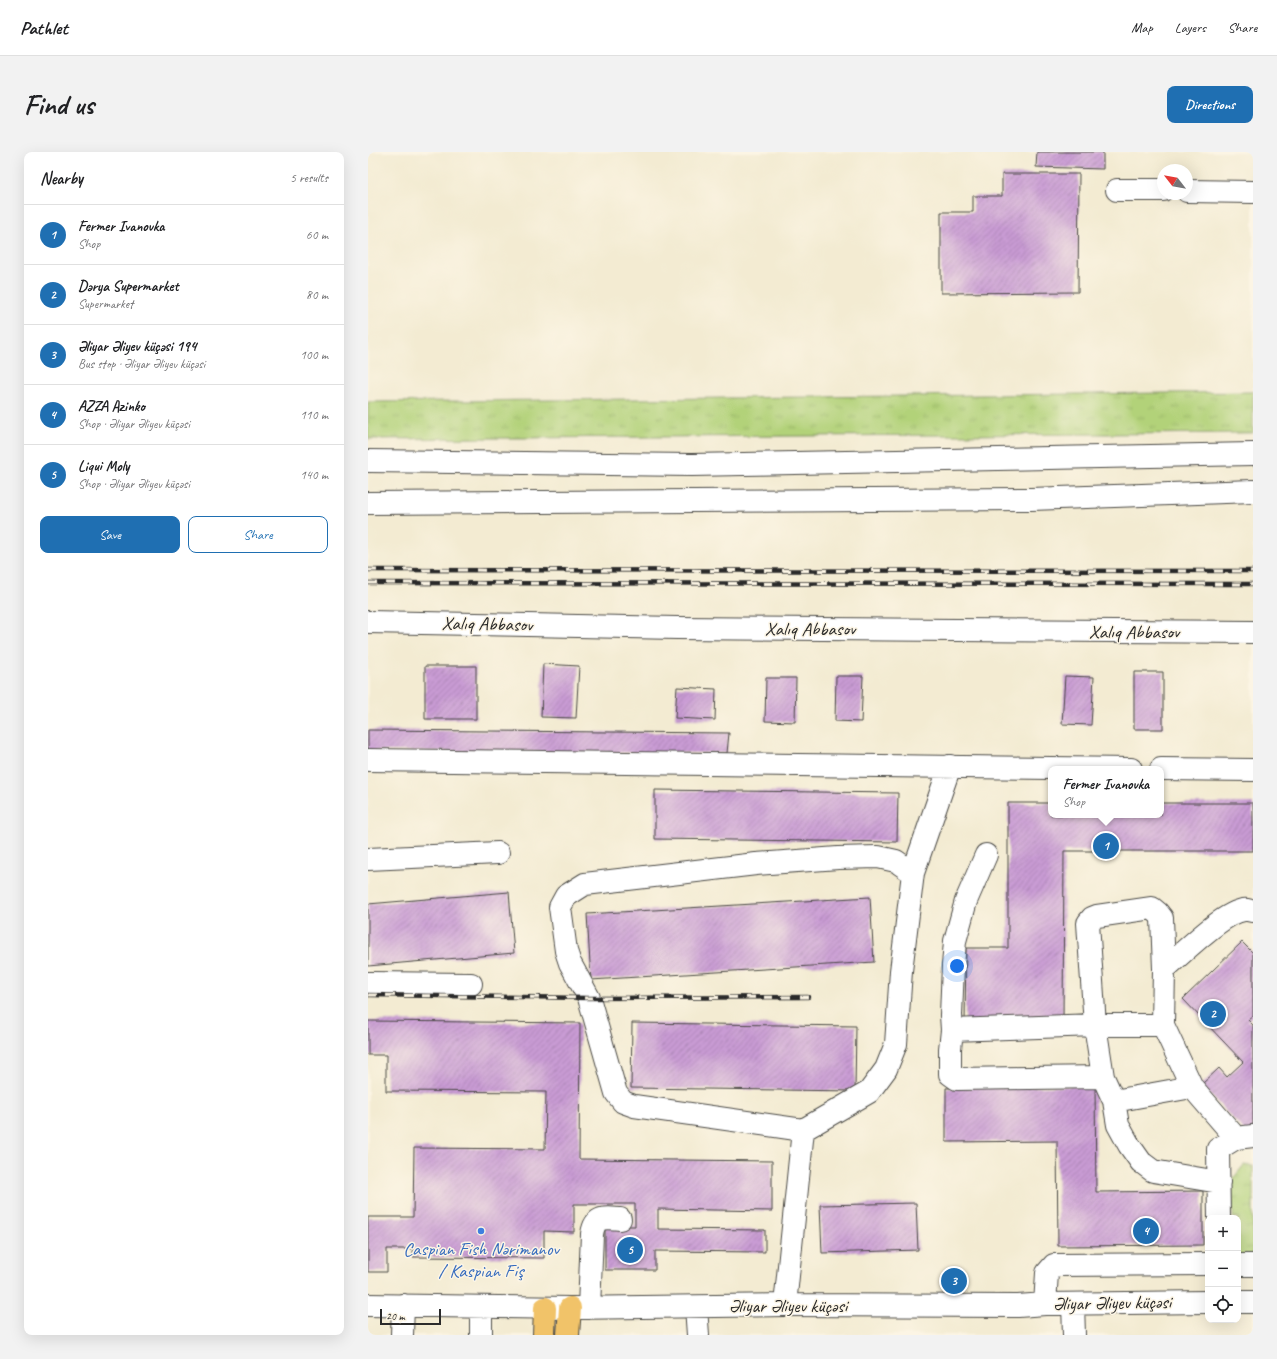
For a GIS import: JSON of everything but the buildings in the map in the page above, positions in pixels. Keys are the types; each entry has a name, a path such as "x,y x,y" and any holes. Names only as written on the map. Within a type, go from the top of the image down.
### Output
{"main road":[{"path":"544,1335 545,1308"},
{"path":"568,1335 580,1308"}],"street":[{"path":"1117,190 1157,190"},
{"path":"1193,191 1253,192"},
{"path":"368,461 692,465 1253,454"},
{"path":"368,503 1031,499 1253,491"},
{"name":"Xalıq Abbasov","path":"368,622 677,628 1253,632"},
{"path":"368,760 1048,768"},
{"path":"912,873 896,861 878,857 838,858 756,864 586,884 566,896 560,907 566,951 570,963 589,998 616,1093 623,1102 634,1106 803,1130 869,1092 886,1069 896,1044 901,971 912,873 950,766"},
{"path":"1164,769 1253,770"},
{"path":"368,859 498,853"},
{"path":"986,855 966,900 955,941 950,1074 957,1079 1104,1077"},
{"path":"1218,1182 1153,1171 1141,1162 1118,1125 1114,1101 1104,1077 1095,1025 1088,923 1092,918 1152,908 1162,918 1164,970 1163,1025 1192,1087 1236,1141 1218,1182 1219,1215"},
{"path":"1164,970 1202,935 1229,915 1244,910 1253,911"},
{"path":"368,983 471,984"},
{"path":"952,1030 1095,1025 1163,1025"},
{"path":"1114,1101 1192,1087"},
{"path":"785,1305 803,1130"},
{"path":"580,1308 594,1224 598,1220 605,1218 620,1219"},
{"path":"1045,1304 1047,1273 1054,1266 1063,1264 1205,1264"},
{"path":"1241,1265 1253,1266"},
{"name":"Əliyar Əliyev küçəsi","path":"368,1305 580,1308 785,1305 1018,1306 1045,1304 1205,1302"},
{"path":"1241,1302 1253,1302"},
{"path":"1073,1304 1074,1335"},
{"path":"402,1335 403,1305"},
{"path":"480,1307 481,1335"},
{"path":"696,1307 698,1335"}],"green space":[{"path":"1253,392 1253,433 368,439 368,402"},
{"path":"1244,1165 1253,1166 1253,1255 1241,1256 1241,1215 1233,1215 1232,1180"}],"railway":[{"path":"368,570 1253,571"},
{"path":"368,583 1253,584"},
{"path":"368,995 589,998 808,997"}],"place":[{"name":"Fermer Ivanovka","path":"1106,846"},
{"name":"Dərya Supermarket","path":"1213,1014"},
{"name":"Caspian Fish Nərimanov / Kaspian Fiş","path":"481,1231"},
{"name":"AZZA Azinko","path":"1146,1231"},
{"name":"Liqui Moly","path":"630,1250"},
{"name":"Əliyar Əliyev küçəsi 194","path":"954,1281"}]}
